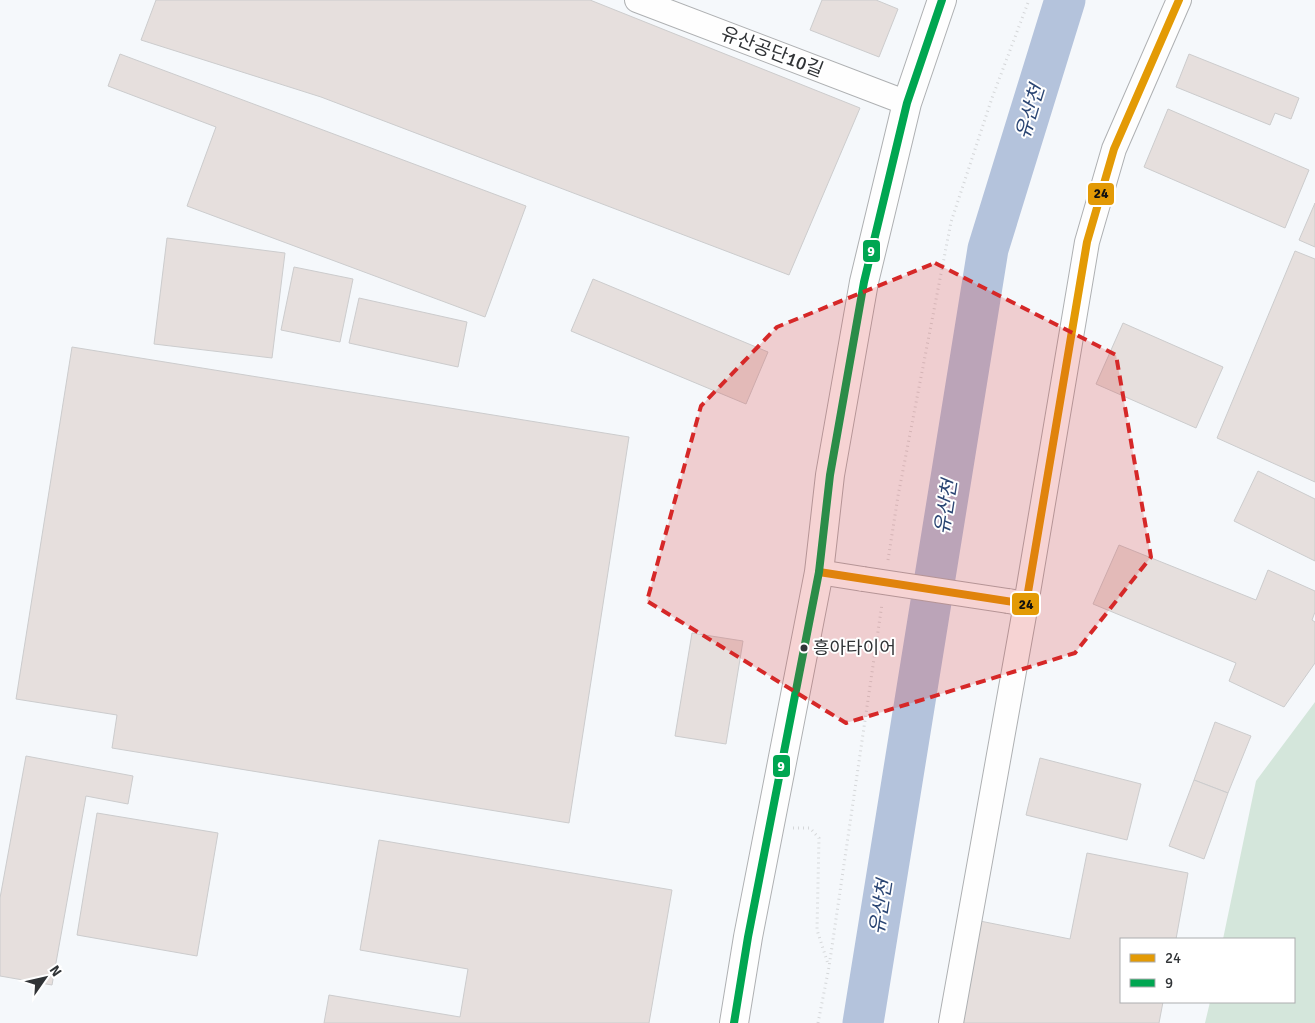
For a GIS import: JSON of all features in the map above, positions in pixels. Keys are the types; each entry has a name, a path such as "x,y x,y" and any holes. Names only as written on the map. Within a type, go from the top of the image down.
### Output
{"main road":[{"path":"734,1023 748,937 819,572 830,475 864,282 907,103 942,0"}],"street":[{"name":"유산공단10길","path":"637,0 907,103"},
{"path":"951,1023 1017,603 1087,242 1114,149 1179,0"},
{"path":"819,572 1017,603"}],"path":[{"path":"888,565 898,496 952,222 992,98 1029,0"},
{"path":"818,1023 829,967 883,594"},
{"path":"770,828 810,828 819,838 817,930 829,967"}],"highlighted area":[{"path":"935,263 1116,355 1151,557 1075,653 846,723 647,601 701,406 777,327"}],"green space":[{"path":"1315,702 1315,1023 1205,1023 1210,1003 1295,1003 1295,938 1223,938 1256,781"}],"building":[{"path":"156,0 590,0 860,108 789,275 321,97 141,40"},
{"path":"822,0 876,0 898,9 879,57 810,30"},
{"path":"120,54 526,206 485,317 187,206 216,127 108,86"},
{"path":"1189,54 1299,98 1291,119 1275,113 1270,125 1176,87"},
{"path":"1168,109 1309,170 1285,228 1144,167"},
{"path":"1315,203 1315,247 1299,240"},
{"path":"167,238 285,253 272,358 154,344"},
{"path":"1295,251 1315,259 1315,482 1217,438"},
{"path":"294,267 353,279 340,342 281,330"},
{"path":"593,279 768,352 746,404 571,331"},
{"path":"359,298 467,322 458,367 349,343"},
{"path":"1123,323 1223,367 1196,428 1096,384"},
{"path":"72,347 629,437 569,823 112,748 117,715 16,699"},
{"path":"1258,471 1315,499 1315,561 1234,521"},
{"path":"1119,545 1256,600 1268,570 1315,591 1315,612 1312,620 1315,622 1315,663 1284,707 1229,681 1236,663 1093,604"},
{"path":"692,633 743,641 726,744 675,736"},
{"path":"1215,722 1251,736 1228,793 1194,780"},
{"path":"26,756 133,776 128,804 86,796 52,985 0,976 0,898"},
{"path":"1040,758 1141,784 1127,840 1026,815"},
{"path":"1194,780 1228,793 1204,859 1169,846"},
{"path":"97,813 218,833 197,956 77,935"},
{"path":"379,840 672,890 649,1023 324,1023 329,995 460,1017 468,969 360,950"},
{"path":"1087,853 1188,873 1176,938 1120,938 1120,1003 1163,1003 1159,1023 960,1023 980,921 1070,939"}],"waterway":[{"name":"유산천","path":"863,1023 988,249 1065,0"}],"transit line":[{"name":"9","path":"734,1023 748,937 819,572 830,475 864,282 907,103 942,0"},
{"name":"24","path":"819,572 1026,604 1087,242 1114,149 1179,0"}],"place":[{"name":"흥아타이어","path":"804,648"}]}
